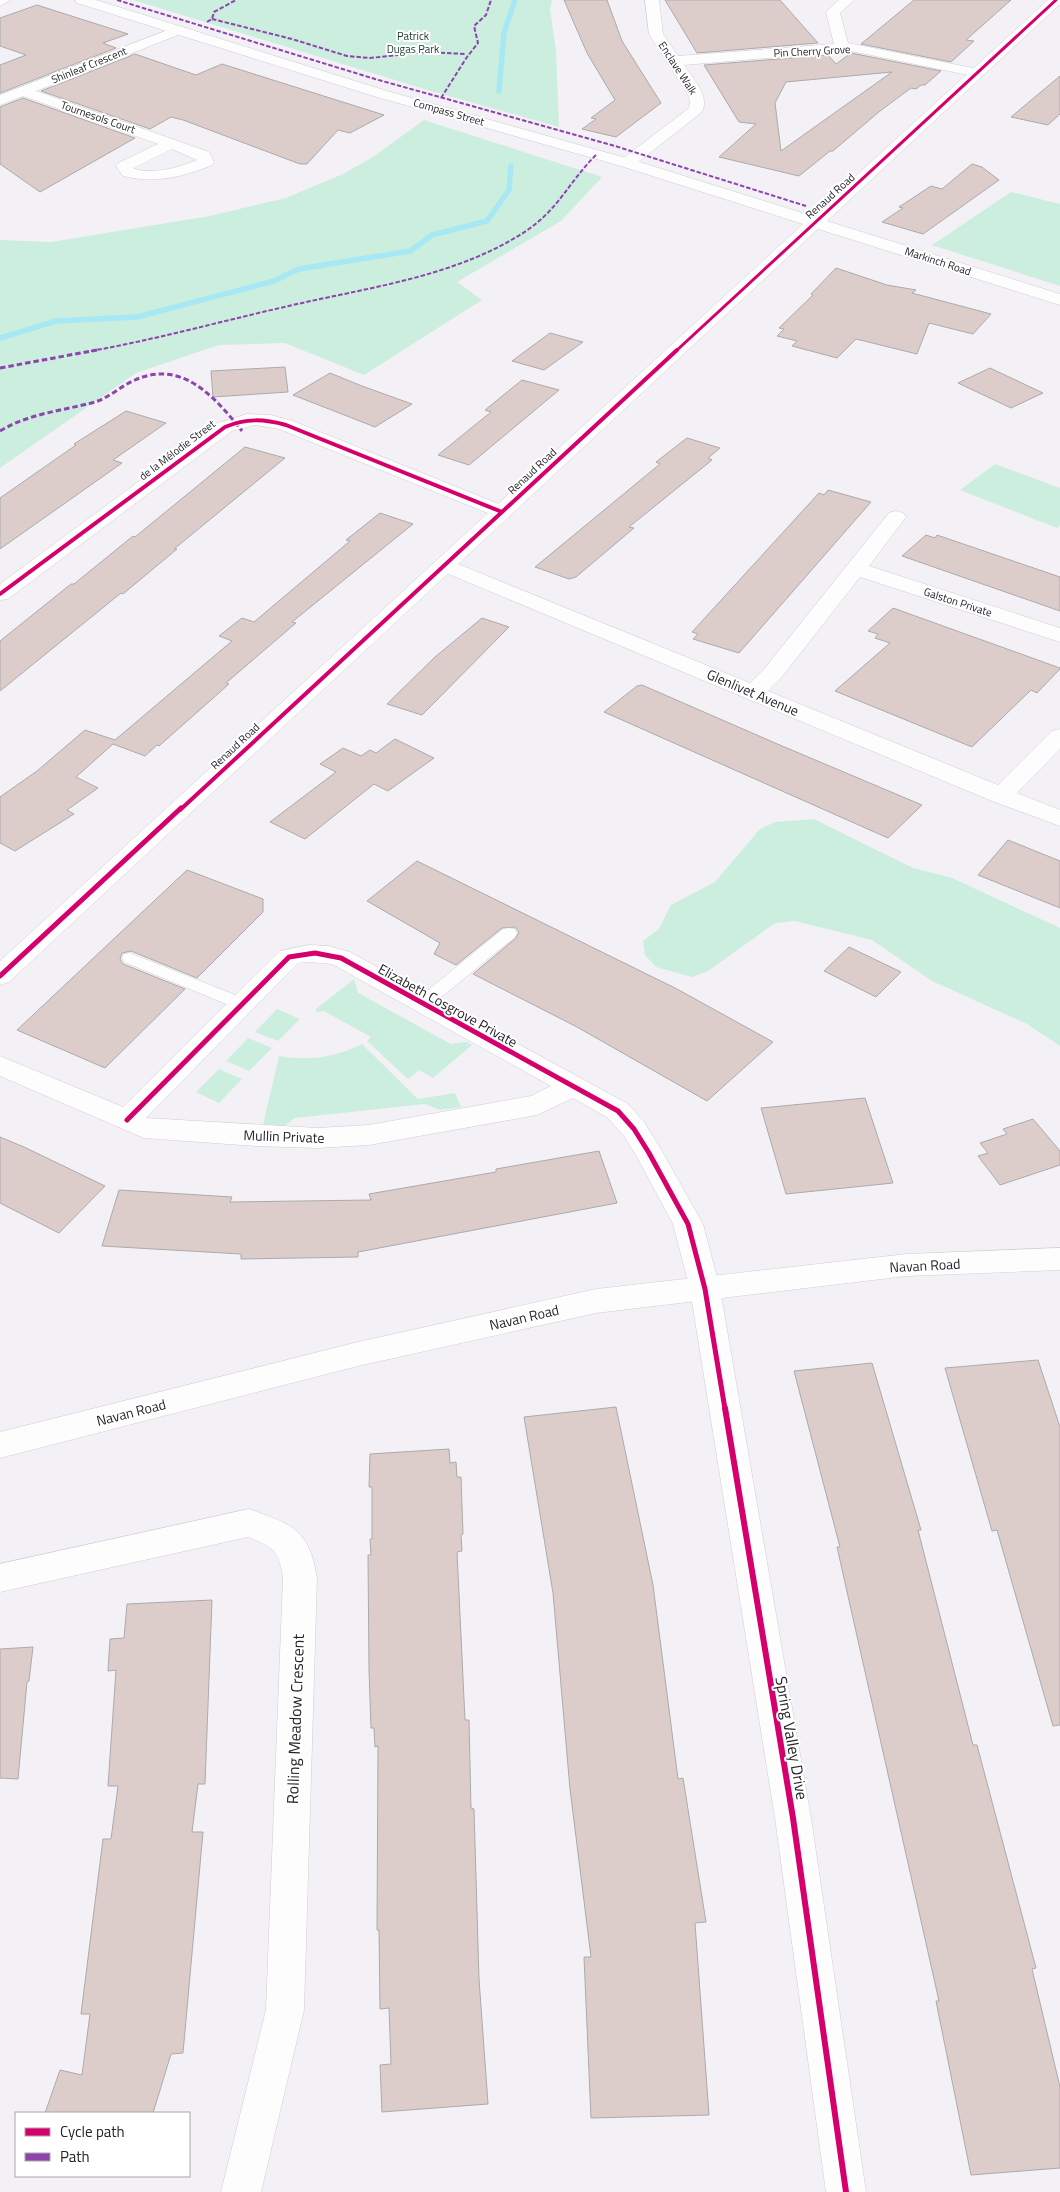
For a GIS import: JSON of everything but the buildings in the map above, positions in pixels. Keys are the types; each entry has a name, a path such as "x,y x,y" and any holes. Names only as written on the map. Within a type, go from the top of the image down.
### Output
{"street":[{"path":"0,2 4,0"},
{"name":"Compass Street","path":"82,0 382,94 627,163 816,222"},
{"name":"Enclave Walk","path":"627,163 697,108 697,96 656,34 652,0"},
{"path":"842,47 833,12 847,0"},
{"name":"Renaud Road","path":"0,976 446,566 1056,0"},
{"name":"Shinleaf Crescent","path":"0,100 178,30"},
{"name":"Pin Cherry Grove","path":"673,61 842,47 864,49 978,73"},
{"name":"Tournesols Court","path":"22,91 173,143"},
{"name":"Markinch Road","path":"816,222 1060,300"},
{"name":"de la Mélodie Street","path":"0,594 224,427 249,419 267,420 286,425 502,512"},
{"path":"754,692 773,673 896,518"},
{"name":"Glenlivet Avenue","path":"446,566 754,692 1000,796 1060,819"},
{"name":"Galston Private","path":"856,568 1060,635"},
{"path":"1000,796 1060,736"},
{"name":"Elizabeth Cosgrove Private","path":"127,1120 289,957 301,953 322,952 341,958 618,1111 634,1129 688,1224 705,1289"},
{"name":"Mullin Private","path":"0,1065 144,1128 256,1136 317,1138 369,1135 537,1105 574,1086"},
{"name":"Navan Road","path":"0,1445 358,1354 596,1301 907,1265 1060,1259"},
{"name":"Spring Valley Drive","path":"705,1289 793,1818 846,2192"},
{"name":"Rolling Meadow Crescent","path":"0,1578 249,1523 280,1536 296,1553 300,1578 285,2010 241,2192"}],"lane":[{"path":"423,1003 509,933"},
{"path":"130,958 242,1004"}],"green space":[{"name":"Patrick Dugas Park","path":"133,0 552,0 550,9 556,51 559,127 434,92"},
{"path":"424,120 602,177 561,221 457,282 482,300 364,375 285,343 219,345 136,373 0,468 0,240 51,242 210,216 286,198 343,174 373,157"},
{"path":"1011,192 1060,204 1060,286 932,245"},
{"path":"995,464 1060,488 1060,525 1057,528 960,490"},
{"path":"814,819 913,868 952,878 1060,928 1060,1046 1027,1024 932,981 872,940 795,921 775,923 708,971 692,977 656,967 645,955 643,941 659,929 671,905 715,882 760,829 775,822"},
{"path":"354,979 358,993 451,1044 467,1042 472,1045 433,1078 419,1070 408,1079 367,1041 371,1037 324,1011 316,1012 316,1009"},
{"path":"277,1009 300,1019 278,1041 255,1032"},
{"path":"248,1038 272,1048 249,1071 226,1061"},
{"path":"362,1044 418,1099 455,1093 461,1107 440,1110 425,1104 295,1118 283,1127 263,1125 279,1056 321,1057 352,1049"},
{"path":"219,1069 242,1079 219,1103 196,1092"}],"waterway":[{"path":"499,91 504,33 515,0"},
{"path":"0,338 56,321 137,317 274,281 299,269 410,251 432,235 487,221 509,190 511,166"}],"marked path":[{"path":"117,0 375,79 615,146 806,206"},
{"path":"207,22 212,19 214,12 236,0"},
{"path":"441,98 478,43 474,26 486,15 491,0"},
{"path":"212,19 292,39 347,56 370,58 426,52 466,54"},
{"path":"0,368 97,350 418,276 456,264 510,241 542,219 557,205 597,154"},
{"path":"0,431 11,424 35,415 97,401 137,379 154,374 170,373 198,384 210,394 242,431"}],"cycle path":[{"path":"0,976 1056,0"},
{"path":"0,594 225,427 240,421 262,420 286,425 502,512"},
{"path":"127,1120 289,957 315,953 341,958 618,1111 634,1129 688,1224 705,1289 793,1818 846,2192"}]}
